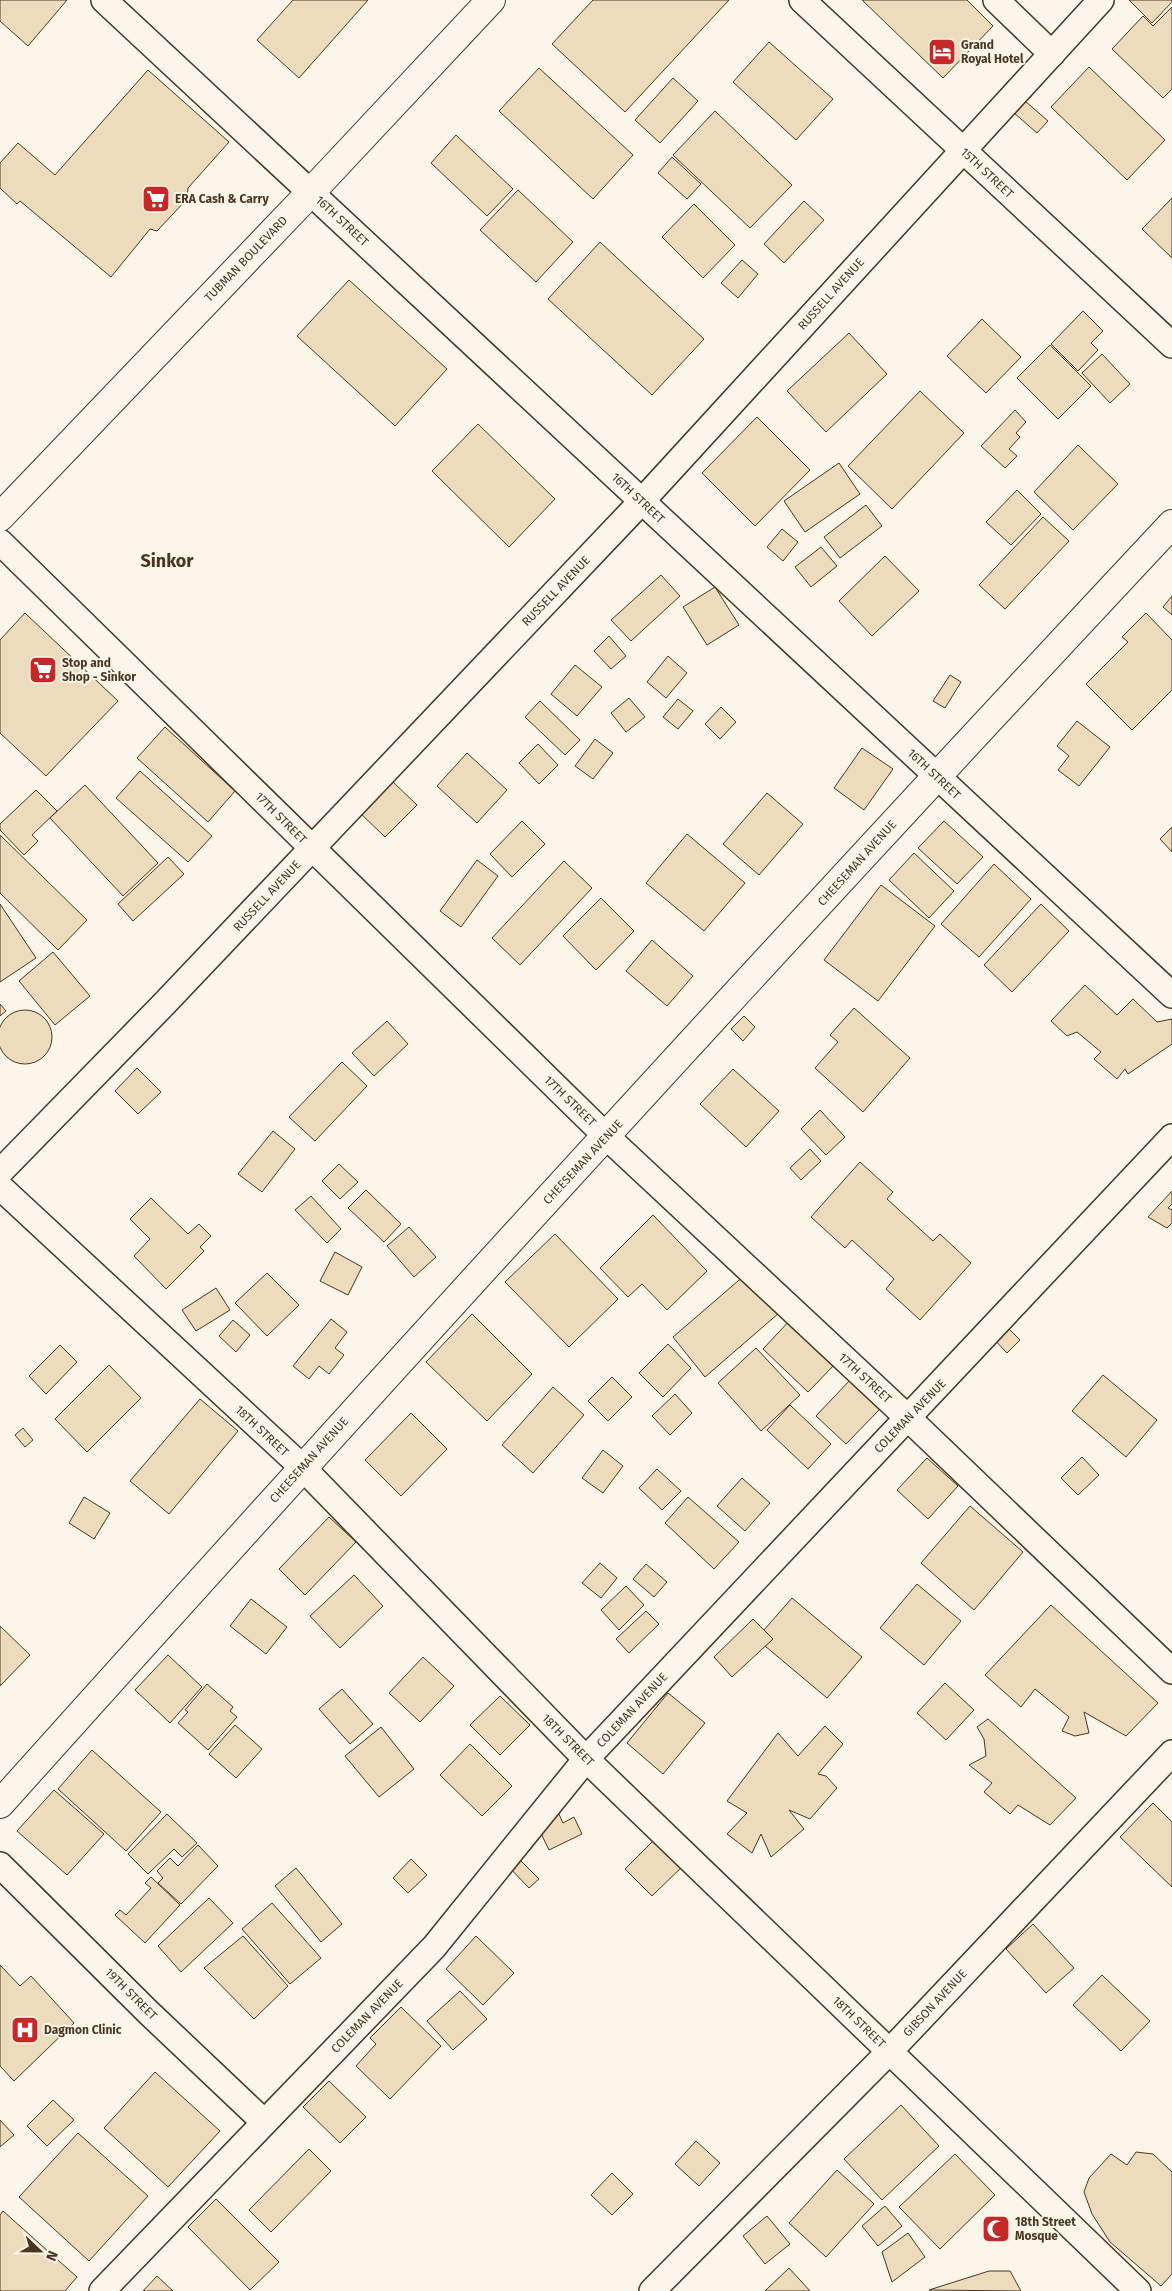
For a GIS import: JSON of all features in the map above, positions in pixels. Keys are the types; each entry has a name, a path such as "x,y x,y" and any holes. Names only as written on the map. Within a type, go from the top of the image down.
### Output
{"main road":[{"name":"TUBMAN BOULEVARD","path":"0,517 311,192 491,0"},
{"name":"CHEESEMAN AVENUE","path":"0,1804 302,1468 936,776 1172,524"}],"street":[{"name":"16TH STREET","path":"104,0 1172,995"},
{"name":"15TH STREET","path":"802,0 1172,345"},
{"path":"996,0 1052,54"},
{"name":"RUSSELL AVENUE","path":"0,1172 164,1004 642,501 1101,0"},
{"name":"17TH STREET","path":"0,542 606,1137 908,1418 1172,1671"},
{"name":"COLEMAN AVENUE","path":"102,2291 434,1947 586,1759 767,1564 908,1418 1172,1137"},
{"name":"18TH STREET","path":"0,1187 302,1468 586,1759 1138,2291"},
{"name":"GIBSON AVENUE","path":"652,2291 890,2051 1172,1753"},
{"name":"19TH STREET","path":"0,1865 150,2013 264,2121"}],"building":[{"path":"0,0 67,0 28,46 0,21"},
{"path":"293,0 368,0 299,78 257,40"},
{"path":"593,0 729,0 625,112 552,44"},
{"name":"Grand Royal Hotel","path":"862,0 967,0 993,26 943,78"},
{"path":"1129,0 1172,0 1172,2 1152,23"},
{"path":"1172,7 1172,89 1163,98 1112,49 1143,16 1153,26"},
{"path":"769,42 833,99 796,140 733,82"},
{"path":"1089,67 1165,140 1127,180 1051,107"},
{"path":"539,68 633,155 593,199 499,111"},
{"path":"148,70 229,142 188,188 187,199 157,231 150,229 111,277 20,201 17,204 0,188 0,163 18,143 55,175"},
{"path":"673,78 698,101 660,143 635,120"},
{"path":"1024,100 1048,121 1037,133 1013,112"},
{"path":"715,111 792,185 750,228 673,155"},
{"path":"456,135 513,189 487,216 431,163"},
{"path":"672,157 701,184 687,199 658,173"},
{"path":"518,190 573,242 536,282 480,230"},
{"path":"1172,198 1172,258 1142,229"},
{"path":"804,201 824,220 784,263 764,244"},
{"path":"694,204 735,245 703,278 662,237"},
{"path":"600,242 704,339 652,395 548,299"},
{"path":"742,260 758,274 738,298 721,283"},
{"path":"349,280 447,369 395,426 297,336"},
{"path":"1083,311 1103,331 1091,343 1098,350 1078,371 1051,344"},
{"path":"982,319 1021,357 986,393 947,356"},
{"path":"849,333 887,374 826,432 787,391"},
{"path":"1050,345 1091,386 1058,419 1017,378"},
{"path":"1102,354 1130,384 1110,403 1082,373"},
{"path":"920,391 964,433 892,509 848,466"},
{"path":"1015,410 1026,422 1016,433 1020,437 1009,449 1017,456 1005,468 981,446"},
{"path":"757,417 810,470 755,526 702,473"},
{"path":"478,424 555,499 509,547 432,471"},
{"path":"1078,445 1118,484 1073,530 1034,492"},
{"path":"839,463 860,494 805,532 784,501"},
{"path":"1017,490 1041,514 1011,545 986,522"},
{"path":"866,505 882,526 840,558 824,537"},
{"path":"1043,517 1069,541 1005,609 979,585"},
{"path":"782,529 798,542 783,561 767,547"},
{"path":"821,547 837,566 811,587 795,567"},
{"path":"885,556 919,591 872,636 839,601"},
{"path":"661,575 680,596 631,641 611,620"},
{"path":"715,587 739,625 707,645 683,607"},
{"path":"1172,596 1172,615 1163,607"},
{"name":"Stop and Shop - Sinkor","path":"25,613 118,701 46,776 0,733 0,640"},
{"path":"1146,613 1172,640 1172,690 1132,730 1086,684 1128,642 1122,637"},
{"path":"609,636 626,656 611,669 594,651"},
{"path":"668,656 687,673 666,698 647,682"},
{"path":"575,665 602,687 577,716 551,694"},
{"path":"950,675 961,682 945,708 933,701"},
{"path":"629,698 645,717 626,732 611,713"},
{"path":"678,699 693,711 678,729 663,717"},
{"path":"540,701 580,740 565,755 525,717"},
{"path":"721,707 736,722 720,739 705,724"},
{"path":"1077,721 1110,747 1079,786 1058,770 1069,756 1057,746"},
{"path":"165,727 235,791 208,822 137,758"},
{"path":"595,739 613,753 593,779 575,766"},
{"path":"538,744 558,765 539,784 519,763"},
{"path":"862,748 893,769 864,810 834,788"},
{"path":"467,753 507,790 477,823 437,786"},
{"path":"140,771 212,836 188,862 116,798"},
{"path":"391,780 417,805 385,837 359,812"},
{"path":"85,785 158,863 123,896 50,818"},
{"path":"36,790 57,811 32,835 38,841 24,855 0,830 0,824"},
{"path":"767,793 803,824 759,875 723,844"},
{"path":"522,821 545,844 512,877 490,854"},
{"path":"944,821 983,857 957,884 918,848"},
{"path":"1172,827 1172,852 1160,839"},
{"path":"687,834 745,883 704,931 646,883"},
{"path":"0,835 87,920 58,950 0,893"},
{"path":"914,853 954,891 929,918 889,880"},
{"path":"168,857 184,874 133,921 118,904"},
{"path":"477,860 498,876 461,927 440,911"},
{"path":"564,861 592,888 520,965 492,938"},
{"path":"994,864 1031,899 979,957 941,924"},
{"path":"881,885 935,926 878,1001 824,960"},
{"path":"601,898 634,931 596,970 563,936"},
{"path":"0,904 36,958 0,982"},
{"path":"1041,904 1069,931 1012,992 984,965"},
{"path":"652,940 693,976 667,1006 626,971"},
{"path":"53,952 90,996 55,1025 19,981"},
{"path":"1085,985 1117,1015 1133,999 1157,1022 1172,1019 1172,1044 1128,1074 1125,1069 1117,1079 1094,1059 1101,1052 1077,1032 1067,1036 1051,1021"},
{"path":"0,1004 6,1011 0,1016"},
{"path":"854,1008 910,1058 863,1112 815,1068 838,1042 830,1035"},
{"path":"20,1010 30,1010 40,1014 48,1022 52,1037 48,1052 40,1060 30,1064 20,1064 10,1060 2,1052 -2,1042 -2,1032 2,1022 10,1014"},
{"path":"744,1016 755,1027 743,1041 731,1029"},
{"path":"387,1021 408,1044 374,1076 352,1053"},
{"path":"342,1062 367,1086 315,1141 289,1117"},
{"path":"137,1068 161,1092 138,1114 115,1091"},
{"path":"733,1069 779,1111 746,1147 700,1104"},
{"path":"820,1110 845,1137 826,1155 801,1129"},
{"path":"273,1131 295,1149 262,1192 238,1174"},
{"path":"810,1149 821,1161 801,1180 790,1168"},
{"path":"860,1162 893,1192 887,1199 933,1241 940,1234 971,1263 920,1320 886,1289 894,1279 852,1240 845,1248 811,1217"},
{"path":"339,1164 358,1182 340,1199 322,1181"},
{"path":"366,1190 401,1224 384,1242 348,1208"},
{"path":"1172,1191 1172,1204 1168,1208 1172,1210 1172,1223 1167,1228 1148,1217"},
{"path":"311,1196 341,1229 327,1243 295,1210"},
{"path":"151,1198 188,1234 199,1224 211,1236 200,1247 204,1251 166,1289 134,1256 150,1239 130,1219"},
{"path":"653,1215 707,1271 667,1310 642,1284 628,1297 600,1268"},
{"path":"409,1227 436,1257 414,1277 387,1246"},
{"path":"555,1234 618,1299 569,1347 505,1282"},
{"path":"335,1252 362,1267 348,1295 320,1281"},
{"path":"267,1273 299,1305 267,1336 235,1303"},
{"path":"745,1275 779,1313 705,1377 673,1337"},
{"path":"216,1288 230,1310 196,1331 182,1310"},
{"path":"472,1314 532,1374 487,1421 426,1362"},
{"path":"792,1318 837,1362 808,1392 763,1349"},
{"path":"331,1319 347,1332 335,1348 344,1355 329,1374 319,1366 309,1379 293,1366"},
{"path":"233,1320 250,1335 236,1352 219,1336"},
{"path":"1003,1323 1020,1340 1007,1353 990,1335"},
{"path":"668,1344 691,1368 663,1397 639,1373"},
{"path":"60,1345 77,1362 46,1394 29,1376"},
{"path":"756,1348 800,1395 761,1431 718,1383"},
{"path":"109,1365 141,1398 87,1452 55,1419"},
{"path":"1103,1375 1157,1420 1126,1457 1072,1411"},
{"path":"612,1377 632,1397 608,1421 588,1401"},
{"path":"851,1379 881,1408 846,1444 816,1416"},
{"path":"553,1387 584,1415 533,1473 502,1445"},
{"path":"675,1394 692,1413 670,1435 652,1416"},
{"path":"200,1399 238,1431 169,1514 130,1481"},
{"path":"790,1405 831,1444 808,1469 767,1430"},
{"path":"411,1413 447,1449 401,1496 365,1460"},
{"path":"23,1428 33,1440 25,1447 15,1435"},
{"path":"603,1450 623,1466 603,1493 582,1478"},
{"path":"1082,1457 1099,1475 1078,1495 1061,1478"},
{"path":"927,1458 958,1486 928,1519 897,1490"},
{"path":"657,1469 681,1491 662,1510 639,1488"},
{"path":"742,1478 770,1503 745,1531 717,1506"},
{"path":"84,1497 110,1513 94,1539 69,1523"},
{"path":"688,1497 739,1542 714,1569 665,1523"},
{"path":"970,1506 1023,1552 974,1610 921,1563"},
{"path":"329,1517 356,1542 305,1595 279,1569"},
{"path":"600,1563 617,1578 601,1598 582,1583"},
{"path":"646,1564 667,1582 654,1597 633,1579"},
{"path":"354,1575 383,1606 340,1648 310,1616"},
{"path":"917,1584 961,1621 924,1665 880,1628"},
{"path":"626,1586 644,1605 619,1630 601,1610"},
{"path":"792,1598 862,1657 827,1698 765,1646 773,1639 764,1630"},
{"path":"251,1599 287,1627 266,1654 230,1626"},
{"path":"1051,1605 1158,1703 1126,1736 1084,1712 1089,1733 1075,1736 1062,1731 1069,1717 1035,1689 1021,1707 985,1675"},
{"path":"646,1611 659,1624 629,1653 616,1639"},
{"path":"753,1619 773,1639 732,1677 714,1657"},
{"path":"0,1626 30,1655 0,1686"},
{"path":"168,1655 202,1687 170,1723 135,1690"},
{"path":"423,1657 454,1686 420,1722 389,1693"},
{"path":"945,1683 974,1710 946,1740 917,1713"},
{"path":"207,1684 233,1707 230,1711 237,1717 208,1750 178,1723 188,1712 185,1710"},
{"path":"342,1689 373,1724 350,1744 319,1709"},
{"path":"668,1693 705,1723 663,1774 627,1743"},
{"path":"500,1696 530,1725 500,1755 470,1725"},
{"path":"988,1719 1076,1798 1050,1825 1018,1805 1010,1814 984,1792 992,1783 969,1765 986,1756 984,1739 977,1727"},
{"path":"235,1725 262,1749 236,1778 209,1754"},
{"path":"825,1726 843,1744 818,1774 826,1776 837,1788 810,1819 789,1810 804,1829 771,1857 761,1834 752,1853 727,1834 747,1813 727,1801 778,1733 798,1756"},
{"path":"381,1727 414,1769 379,1797 345,1756"},
{"path":"470,1744 512,1786 482,1816 440,1775"},
{"path":"92,1750 161,1812 126,1851 58,1789"},
{"path":"54,1790 104,1834 67,1875 17,1831"},
{"path":"1153,1803 1172,1822 1172,1887 1120,1837"},
{"path":"558,1812 563,1823 574,1817 582,1834 549,1850 536,1823"},
{"path":"167,1814 197,1843 182,1857 174,1849 148,1874 128,1854"},
{"path":"659,1835 686,1863 652,1896 625,1869"},
{"path":"198,1845 218,1866 181,1904 158,1883 163,1878 157,1871 170,1858 178,1866"},
{"path":"515,1855 539,1879 529,1888 506,1864"},
{"path":"411,1859 427,1875 408,1893 393,1878"},
{"path":"296,1868 342,1924 321,1942 275,1886"},
{"path":"151,1877 180,1905 145,1943 115,1915 120,1910 126,1915 151,1888 145,1883"},
{"path":"209,1898 233,1923 181,1972 158,1946"},
{"path":"272,1903 321,1958 290,1984 242,1929"},
{"path":"1033,1924 1074,1968 1046,1993 1006,1949"},
{"path":"243,1936 288,1986 254,2019 204,1968"},
{"path":"476,1936 514,1973 483,2005 446,1969"},
{"name":"Dagmon Clinic","path":"0,1965 20,1986 31,1976 74,2023 14,2081 0,2066"},
{"path":"1102,1975 1150,2021 1121,2051 1073,2005"},
{"path":"460,1991 487,2019 453,2050 427,2021"},
{"path":"401,2007 441,2046 390,2099 356,2066 376,2044 370,2038"},
{"path":"155,2072 220,2131 168,2187 104,2128"},
{"path":"329,2081 366,2117 340,2143 303,2107"},
{"path":"53,2100 74,2120 47,2146 27,2126"},
{"path":"901,2105 939,2146 882,2200 844,2159"},
{"path":"0,2120 14,2135 0,2147"},
{"path":"78,2133 148,2196 89,2261 19,2197"},
{"path":"696,2141 720,2163 699,2186 675,2164"},
{"path":"309,2149 331,2171 271,2232 249,2210"},
{"path":"1136,2152 1153,2154 1172,2172 1172,2274 1161,2286 1110,2242 1092,2214 1084,2192 1089,2178 1111,2154 1127,2165"},
{"path":"955,2154 995,2195 940,2249 899,2207"},
{"path":"837,2170 874,2204 826,2257 789,2223"},
{"path":"612,2173 633,2194 612,2215 591,2195"},
{"path":"216,2199 279,2262 250,2290 188,2227"},
{"path":"885,2206 902,2226 878,2246 862,2226"},
{"path":"3,2211 77,2277 65,2291 0,2291 0,2215"},
{"path":"767,2216 790,2244 765,2264 743,2236"},
{"path":"908,2233 925,2257 892,2282 882,2252"},
{"path":"789,2268 810,2291 765,2291"},
{"path":"989,2271 1010,2271 1021,2291 929,2290"},
{"path":"157,2276 173,2291 143,2291"}],"place":[{"name":"Grand Royal Hotel","path":"942,52"},
{"name":"ERA Cash & Carry","path":"156,199"},
{"name":"Stop and Shop - Sinkor","path":"43,670"},
{"name":"Dagmon Clinic","path":"25,2030"},
{"name":"18th Street Mosque","path":"996,2229"}],"district":[{"name":"Sinkor","path":"167,561"}]}
